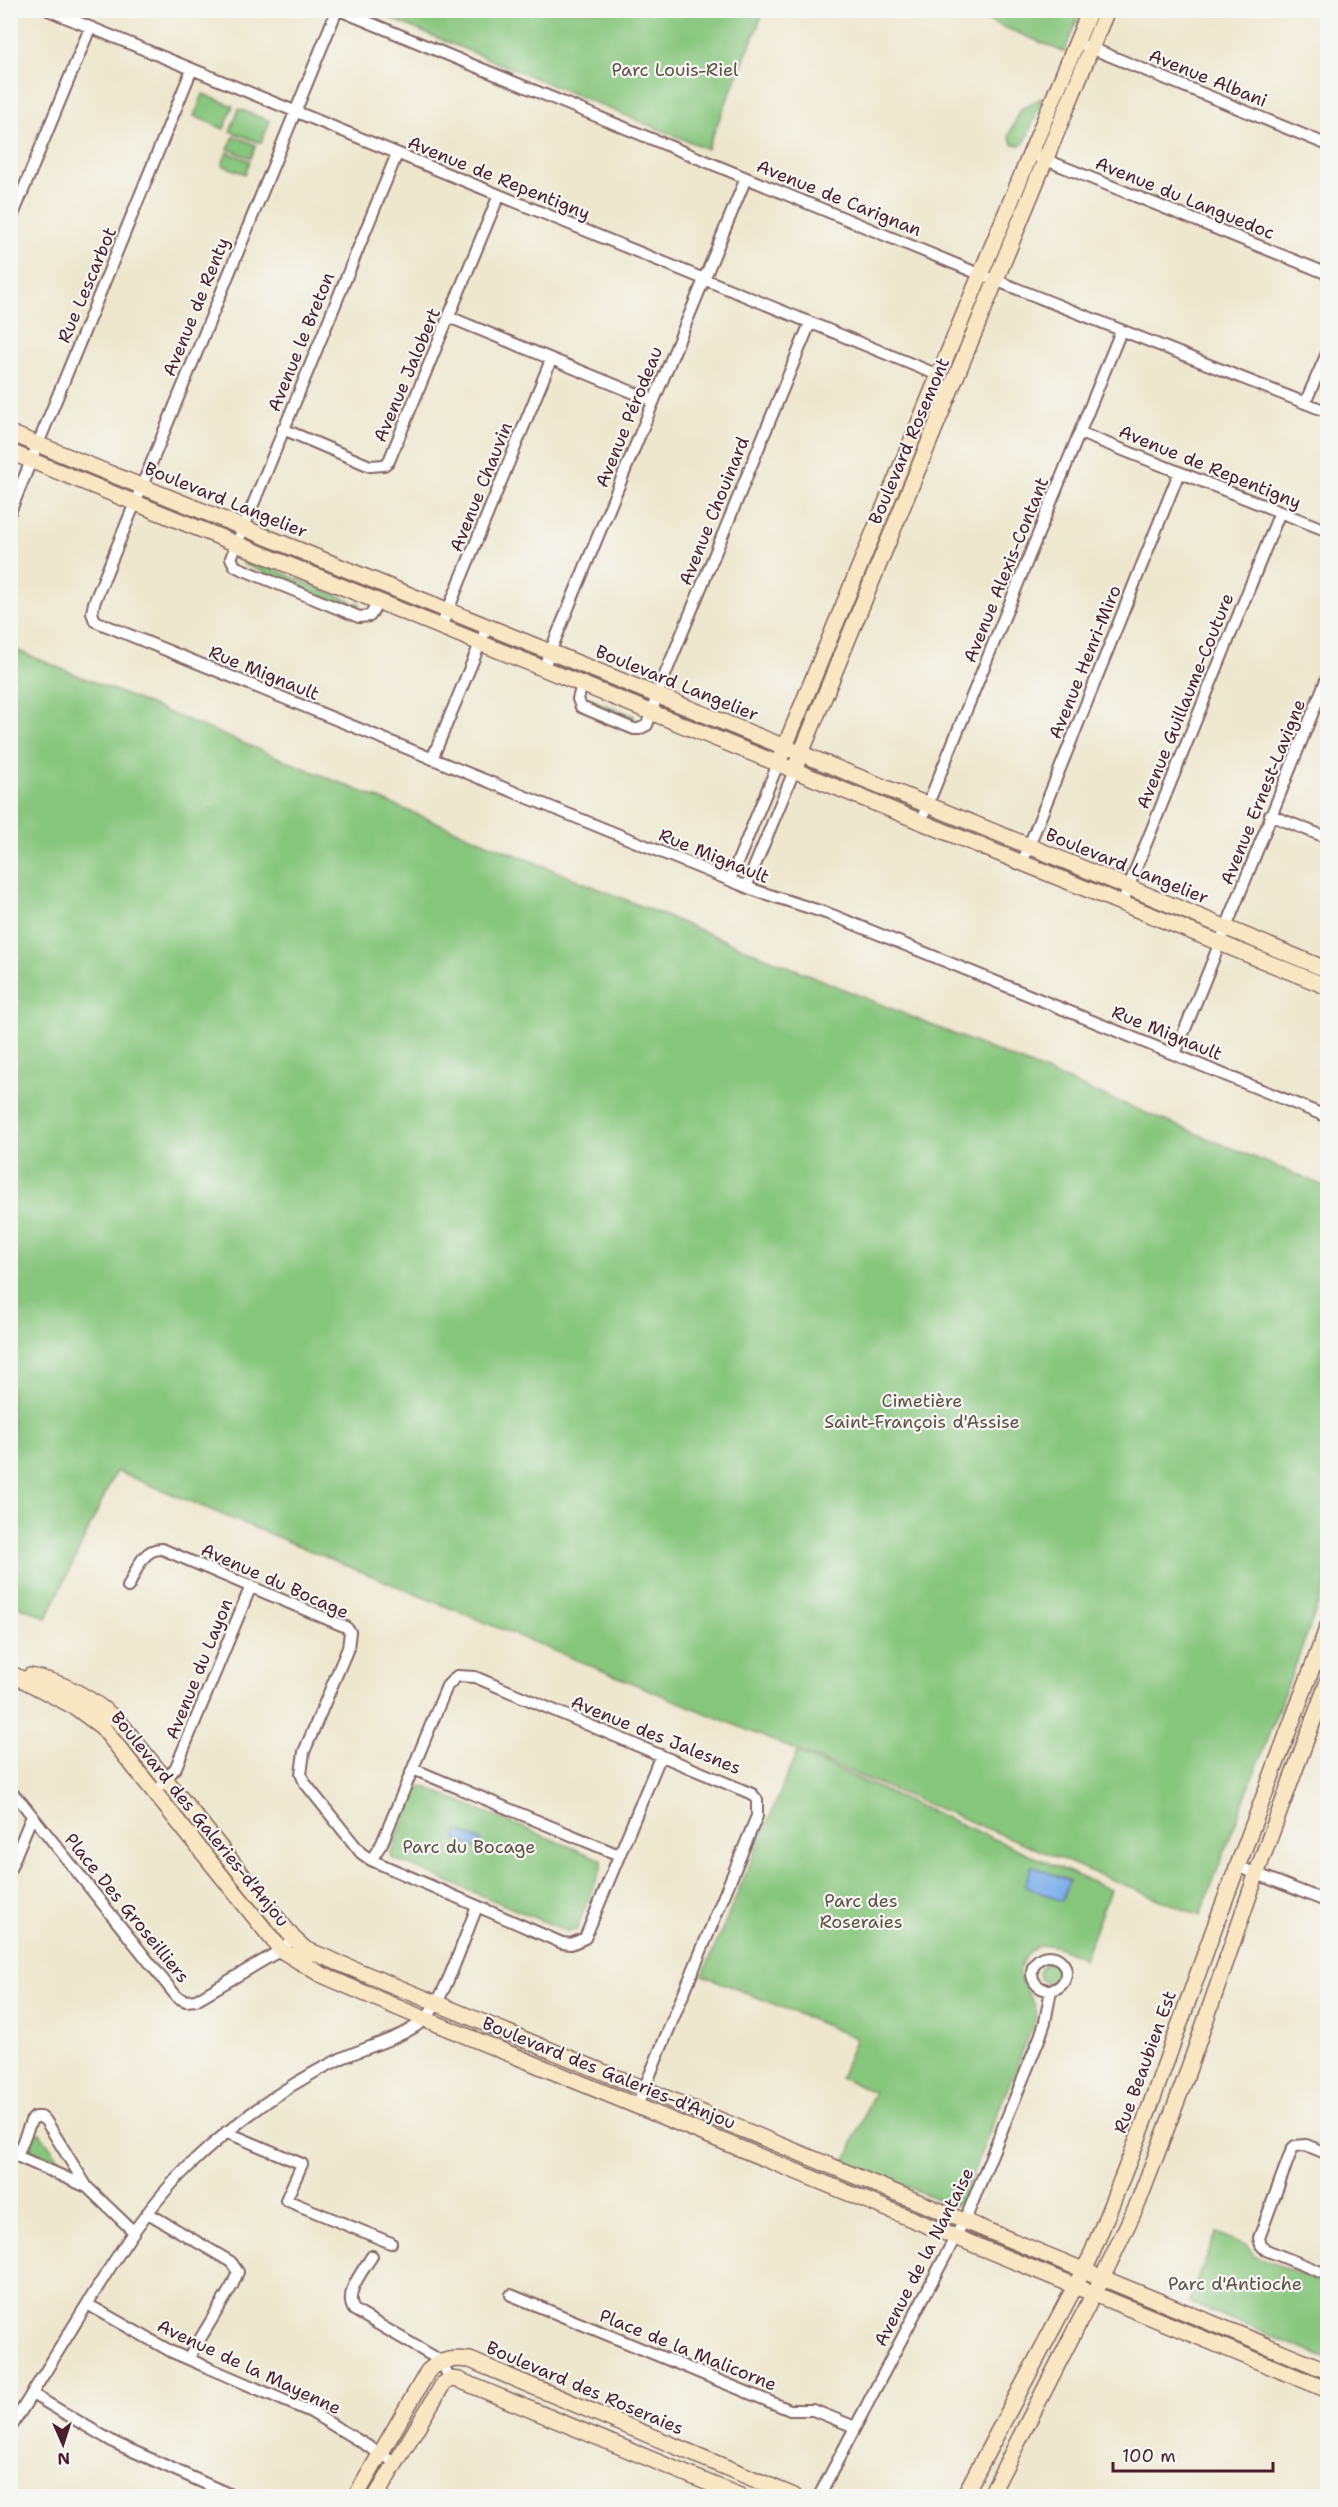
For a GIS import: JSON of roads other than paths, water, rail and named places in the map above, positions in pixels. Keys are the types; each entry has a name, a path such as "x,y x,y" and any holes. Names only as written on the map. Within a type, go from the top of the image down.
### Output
{"street":[{"name":"Avenue de Repentigny","path":"48,10 938,375"},
{"name":"Avenue de Renty","path":"93,617 94,603 140,486 338,10"},
{"name":"Avenue de Carignan","path":"338,10 980,274 1328,412"},
{"name":"Boulevard Rosemont","path":"730,880 1090,10"},
{"name":"Boulevard Rosemont","path":"746,887 1107,10"},
{"path":"10,222 90,28"},
{"name":"Avenue Albani","path":"1077,42 1328,145"},
{"name":"Rue Lescarbot","path":"10,513 192,69"},
{"name":"Avenue du Languedoc","path":"1029,153 1328,274"},
{"name":"Avenue le Breton","path":"236,544 397,154"},
{"name":"Avenue Pérodeau","path":"543,669 746,178"},
{"name":"Avenue Jalobert","path":"283,429 370,466 384,465 392,454 499,195"},
{"path":"449,317 654,401"},
{"name":"Avenue Chouinard","path":"651,713 656,695 810,323"},
{"name":"Avenue Alexis-Contant","path":"921,821 1121,331"},
{"path":"1305,403 1328,351"},
{"name":"Avenue Chauvin","path":"441,627 551,360"},
{"name":"Boulevard Langelier","path":"10,433 1029,846 1328,970"},
{"name":"Avenue de Repentigny","path":"1080,433 1328,531"},
{"name":"Boulevard Langelier","path":"10,452 1328,987"},
{"name":"Avenue Henri-Miro","path":"1022,862 1179,473"},
{"name":"Avenue Guillaume-Couture","path":"1122,903 1280,512"},
{"name":"Boulevard Langelier","path":"236,544 231,558 235,566 359,617 370,616 379,601"},
{"name":"Rue Mignault","path":"93,617 103,626 746,887 832,915 1328,1118"},
{"path":"432,759 487,627"},
{"name":"Avenue Ernest-Lavigne","path":"1175,1054 1270,815 1324,692 1328,675"},
{"name":"Boulevard Langelier","path":"582,685 578,699 579,704 586,709 639,729 647,726 651,713"},
{"path":"1270,815 1328,838"},
{"name":"Avenue du Bocage","path":"128,1587 145,1555 155,1549 162,1549 338,1622 350,1632 348,1648 304,1752 301,1774 305,1783 361,1853 371,1860 562,1943 578,1943 585,1938 661,1755"},
{"name":"Avenue du Layon","path":"154,1792 167,1782 176,1767 251,1586"},
{"name":"Rue Beaubien Est","path":"964,2496 1083,2271 1117,2191 1328,1626"},
{"name":"Boulevard des Galeries-d'Anjou","path":"11,1675 34,1677 62,1685 88,1698 121,1724 293,1938 316,1955 757,2134 1328,2371"},
{"name":"Boulevard des Galeries-d'Anjou","path":"11,1675 75,1707 93,1719 111,1737 281,1950 320,1974 1328,2390"},
{"name":"Avenue des Jalesnes","path":"371,1860 382,1843 447,1686 457,1676 475,1677 744,1789 757,1800 757,1816 637,2106"},
{"path":"990,2496 1138,2203 1184,2085 1257,1874 1328,1681"},
{"path":"1284,1743 1302,1750"},
{"path":"413,1769 619,1855"},
{"name":"Place Des Groseilliers","path":"10,1791 177,1997 186,2001 196,2000 281,1950 293,1938"},
{"path":"10,1869 32,1816"},
{"path":"1237,1866 1328,1902"},
{"path":"10,2429 133,2231 187,2168 226,2132 309,2075 412,2028 426,2019 436,2004 477,1907"},
{"name":"Avenue de la Nantaise","path":"819,2496 964,2221 1040,2037 1051,1990"},
{"path":"1161,2078 1184,2085"},
{"path":"87,2187 14,2155 35,2117 41,2117 46,2121 87,2187 133,2231"},
{"path":"226,2132 302,2164 286,2200 391,2243"},
{"path":"1328,2154 1306,2145 1295,2146 1292,2149 1259,2238 1266,2250 1328,2275"},
{"path":"148,2213 231,2262 238,2272 188,2360"},
{"path":"372,2256 351,2293 350,2304 354,2310 441,2361 450,2379"},
{"name":"Place de la Malicorne","path":"511,2295 790,2410 813,2410 855,2427"},
{"name":"Avenue de la Mayenne","path":"87,2304 188,2360 311,2412 396,2463"},
{"name":"Boulevard des Roseraies","path":"441,2361 455,2358 470,2360 794,2496"},
{"path":"356,2496 428,2371 441,2361"},
{"path":"376,2496 443,2384 450,2379 459,2380 740,2496"},
{"path":"32,2394 115,2443 233,2496"}],"water":[{"path":"458,1831 481,1840 478,1849 455,1839"},
{"path":"1032,1866 1069,1881 1061,1901 1024,1886"}],"park label":[{"name":"Parc Louis-Riel","path":"675,70"},
{"name":"Cimetière Saint-François d'Assise","path":"922,1411"},
{"name":"Parc du Bocage","path":"469,1847"},
{"name":"Parc des Roseraies","path":"861,1911"},
{"name":"Parc d'Antioche","path":"1235,2284"}]}
